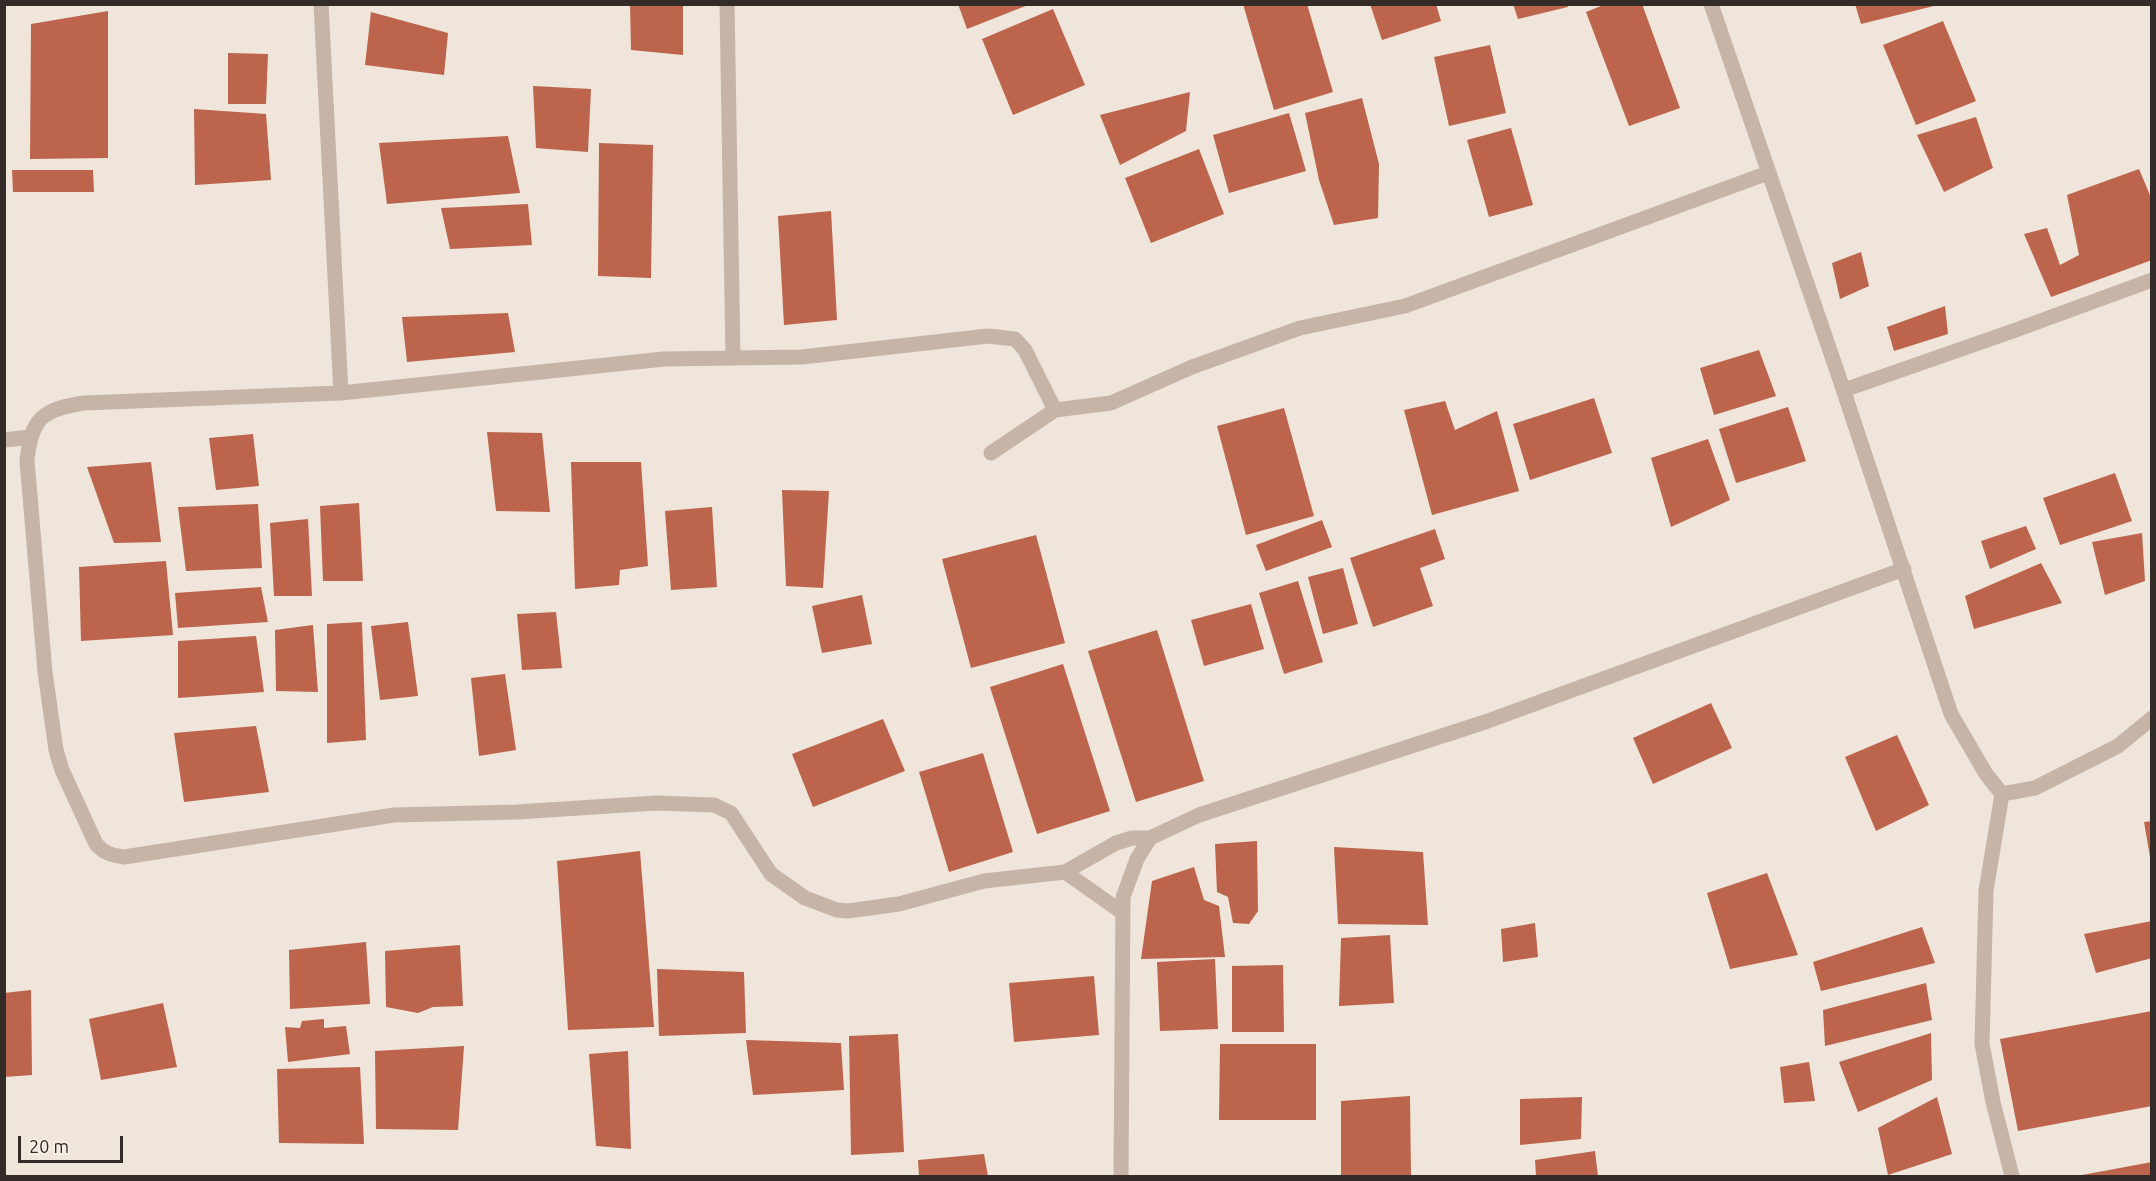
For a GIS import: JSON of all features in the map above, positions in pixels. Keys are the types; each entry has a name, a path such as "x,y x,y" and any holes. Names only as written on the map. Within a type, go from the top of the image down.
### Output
{"street":[{"path":"321,4 341,393"},
{"path":"727,4 733,357"},
{"path":"1711,4 1844,390 1951,714 1986,774 2002,795 1986,891 1982,1044 1993,1102 2012,1176"},
{"path":"992,453 1055,410 1111,403 1192,367 1300,328 1405,306 1768,173"},
{"path":"1844,390 2151,280"},
{"path":"1055,410 1025,350 1015,339 988,336 802,357 733,357 652,361 341,393 84,403 58,407 37,422 30,437 27,461 45,672 56,750 62,770 96,844 102,851 124,857 394,815 517,812 668,804 714,805 732,813 771,874 804,898 837,910 848,911 899,904 984,881 1065,872 1116,843 1132,838 1150,838 1199,815 1485,722 1904,569"},
{"path":"4,440 30,437"},
{"path":"2002,795 2036,788 2118,746 2151,718"},
{"path":"1121,1176 1123,897 1137,859 1150,838"},
{"path":"1065,872 1123,913"}],"building":[{"path":"630,4 683,4 683,55 631,50"},
{"path":"958,4 1028,4 1028,5 967,29"},
{"path":"1243,4 1307,4 1333,92 1274,110"},
{"path":"1370,4 1436,4 1441,21 1382,40"},
{"path":"1513,4 1567,4 1568,7 1518,19"},
{"path":"1606,4 1642,4 1680,108 1629,126 1586,12"},
{"path":"1855,4 1938,4 1938,5 1861,24"},
{"path":"1053,9 1085,85 1013,115 982,39"},
{"path":"108,11 108,158 30,159 31,24"},
{"path":"371,12 448,33 444,75 365,65"},
{"path":"1943,21 1976,101 1916,125 1883,45"},
{"path":"1490,45 1506,113 1449,126 1434,57"},
{"path":"228,53 268,54 266,104 228,104"},
{"path":"533,86 591,89 588,152 536,148"},
{"path":"1190,92 1186,131 1120,165 1100,115"},
{"path":"1362,98 1379,164 1378,218 1334,225 1319,180 1305,113"},
{"path":"194,109 266,114 271,180 195,185"},
{"path":"1289,113 1306,171 1229,193 1213,135"},
{"path":"1976,117 1993,168 1944,192 1917,135"},
{"path":"1511,128 1533,205 1489,217 1467,140"},
{"path":"508,136 520,193 387,204 379,143"},
{"path":"599,143 653,145 651,278 598,276"},
{"path":"1199,149 1224,214 1151,243 1125,178"},
{"path":"2139,169 2152,200 2152,260 2051,297 2024,234 2047,228 2060,265 2079,255 2067,195"},
{"path":"12,170 93,170 94,192 13,192"},
{"path":"528,204 532,245 450,249 441,208"},
{"path":"831,211 837,320 784,325 778,216"},
{"path":"1861,252 1869,286 1840,299 1832,263"},
{"path":"1945,306 1948,334 1894,351 1887,327"},
{"path":"508,313 515,352 407,362 402,317"},
{"path":"1759,350 1776,396 1714,415 1700,368"},
{"path":"1594,398 1612,453 1530,480 1513,424"},
{"path":"1445,401 1455,430 1497,411 1519,491 1432,515 1404,410"},
{"path":"1788,407 1806,461 1736,483 1719,429"},
{"path":"1284,408 1314,516 1246,535 1217,426"},
{"path":"487,432 542,433 550,512 496,511"},
{"path":"253,434 259,486 216,490 209,438"},
{"path":"1708,439 1730,500 1671,527 1651,458"},
{"path":"151,462 161,542 114,543 87,467"},
{"path":"571,462 641,462 648,566 620,570 619,585 575,589"},
{"path":"2115,473 2132,521 2060,545 2043,498"},
{"path":"782,490 829,491 823,588 786,586"},
{"path":"359,503 363,581 323,581 320,506"},
{"path":"258,504 262,568 186,571 178,507"},
{"path":"712,507 717,587 671,590 665,511"},
{"path":"308,519 312,596 274,596 270,523"},
{"path":"1322,520 1332,547 1266,571 1256,545"},
{"path":"2026,526 2036,549 1990,569 1981,541"},
{"path":"1435,529 1445,559 1420,568 1433,606 1373,627 1350,558"},
{"path":"2142,533 2145,581 2105,595 2092,542"},
{"path":"1036,535 1065,643 971,668 942,559"},
{"path":"166,561 173,635 81,641 79,567"},
{"path":"2041,563 2062,603 1974,629 1965,596"},
{"path":"1343,568 1358,624 1323,634 1308,577"},
{"path":"1298,581 1323,662 1284,674 1259,593"},
{"path":"261,587 268,622 178,628 175,593"},
{"path":"862,595 872,644 822,653 812,606"},
{"path":"1251,604 1264,649 1204,666 1191,620"},
{"path":"556,612 562,668 522,670 517,614"},
{"path":"362,622 366,740 327,743 327,624"},
{"path":"408,622 418,696 380,700 371,626"},
{"path":"313,625 318,692 276,691 275,630"},
{"path":"1157,630 1204,781 1136,802 1088,651"},
{"path":"256,636 264,692 178,698 178,641"},
{"path":"1063,664 1110,811 1037,834 990,687"},
{"path":"505,674 516,750 479,756 471,678"},
{"path":"1711,703 1732,748 1653,784 1633,738"},
{"path":"883,719 905,771 813,807 792,754"},
{"path":"256,726 269,792 184,802 174,733"},
{"path":"1897,735 1929,805 1876,831 1845,757"},
{"path":"983,753 1013,852 949,872 919,772"},
{"path":"2152,821 2152,857 2150,857 2144,822"},
{"path":"1257,841 1258,911 1249,924 1233,923 1228,897 1217,892 1215,844"},
{"path":"1334,847 1423,852 1428,925 1338,924"},
{"path":"640,851 654,1027 568,1030 557,861"},
{"path":"1194,867 1204,900 1219,906 1225,957 1141,959 1152,881"},
{"path":"1767,873 1798,955 1730,969 1707,893"},
{"path":"2152,921 2152,958 2096,973 2084,934"},
{"path":"1535,923 1538,957 1503,962 1501,929"},
{"path":"1922,927 1935,963 1821,991 1813,962"},
{"path":"1390,935 1394,1003 1339,1006 1341,938"},
{"path":"366,942 370,1004 290,1009 289,950"},
{"path":"460,945 463,1006 433,1007 418,1013 386,1007 385,951"},
{"path":"1215,959 1218,1029 1160,1031 1157,962"},
{"path":"1283,965 1284,1032 1232,1032 1232,966"},
{"path":"657,969 744,972 746,1033 659,1036"},
{"path":"1094,976 1099,1035 1014,1042 1009,983"},
{"path":"1926,983 1932,1020 1825,1046 1823,1010"},
{"path":"31,990 32,1075 4,1077 4,993"},
{"path":"163,1003 177,1067 101,1080 89,1019"},
{"path":"2152,1011 2152,1106 2018,1131 2000,1039"},
{"path":"324,1019 324,1028 346,1026 350,1054 288,1062 285,1027 300,1028 302,1021"},
{"path":"1931,1033 1932,1080 1858,1112 1839,1062"},
{"path":"898,1034 904,1152 851,1155 849,1036"},
{"path":"746,1040 841,1043 844,1090 753,1095"},
{"path":"1220,1044 1316,1044 1316,1120 1219,1120"},
{"path":"464,1046 458,1130 376,1129 375,1051"},
{"path":"628,1051 631,1149 596,1146 589,1054"},
{"path":"1809,1062 1815,1101 1784,1103 1780,1067"},
{"path":"360,1067 364,1144 279,1143 277,1069"},
{"path":"1410,1096 1411,1176 1341,1176 1341,1101"},
{"path":"1582,1097 1581,1139 1520,1145 1520,1099"},
{"path":"1937,1097 1952,1154 1888,1175 1878,1128"},
{"path":"1595,1151 1598,1176 1536,1176 1535,1160"},
{"path":"984,1154 988,1176 919,1176 918,1160"},
{"path":"2152,1162 2152,1176 2082,1176 2082,1175"}]}
